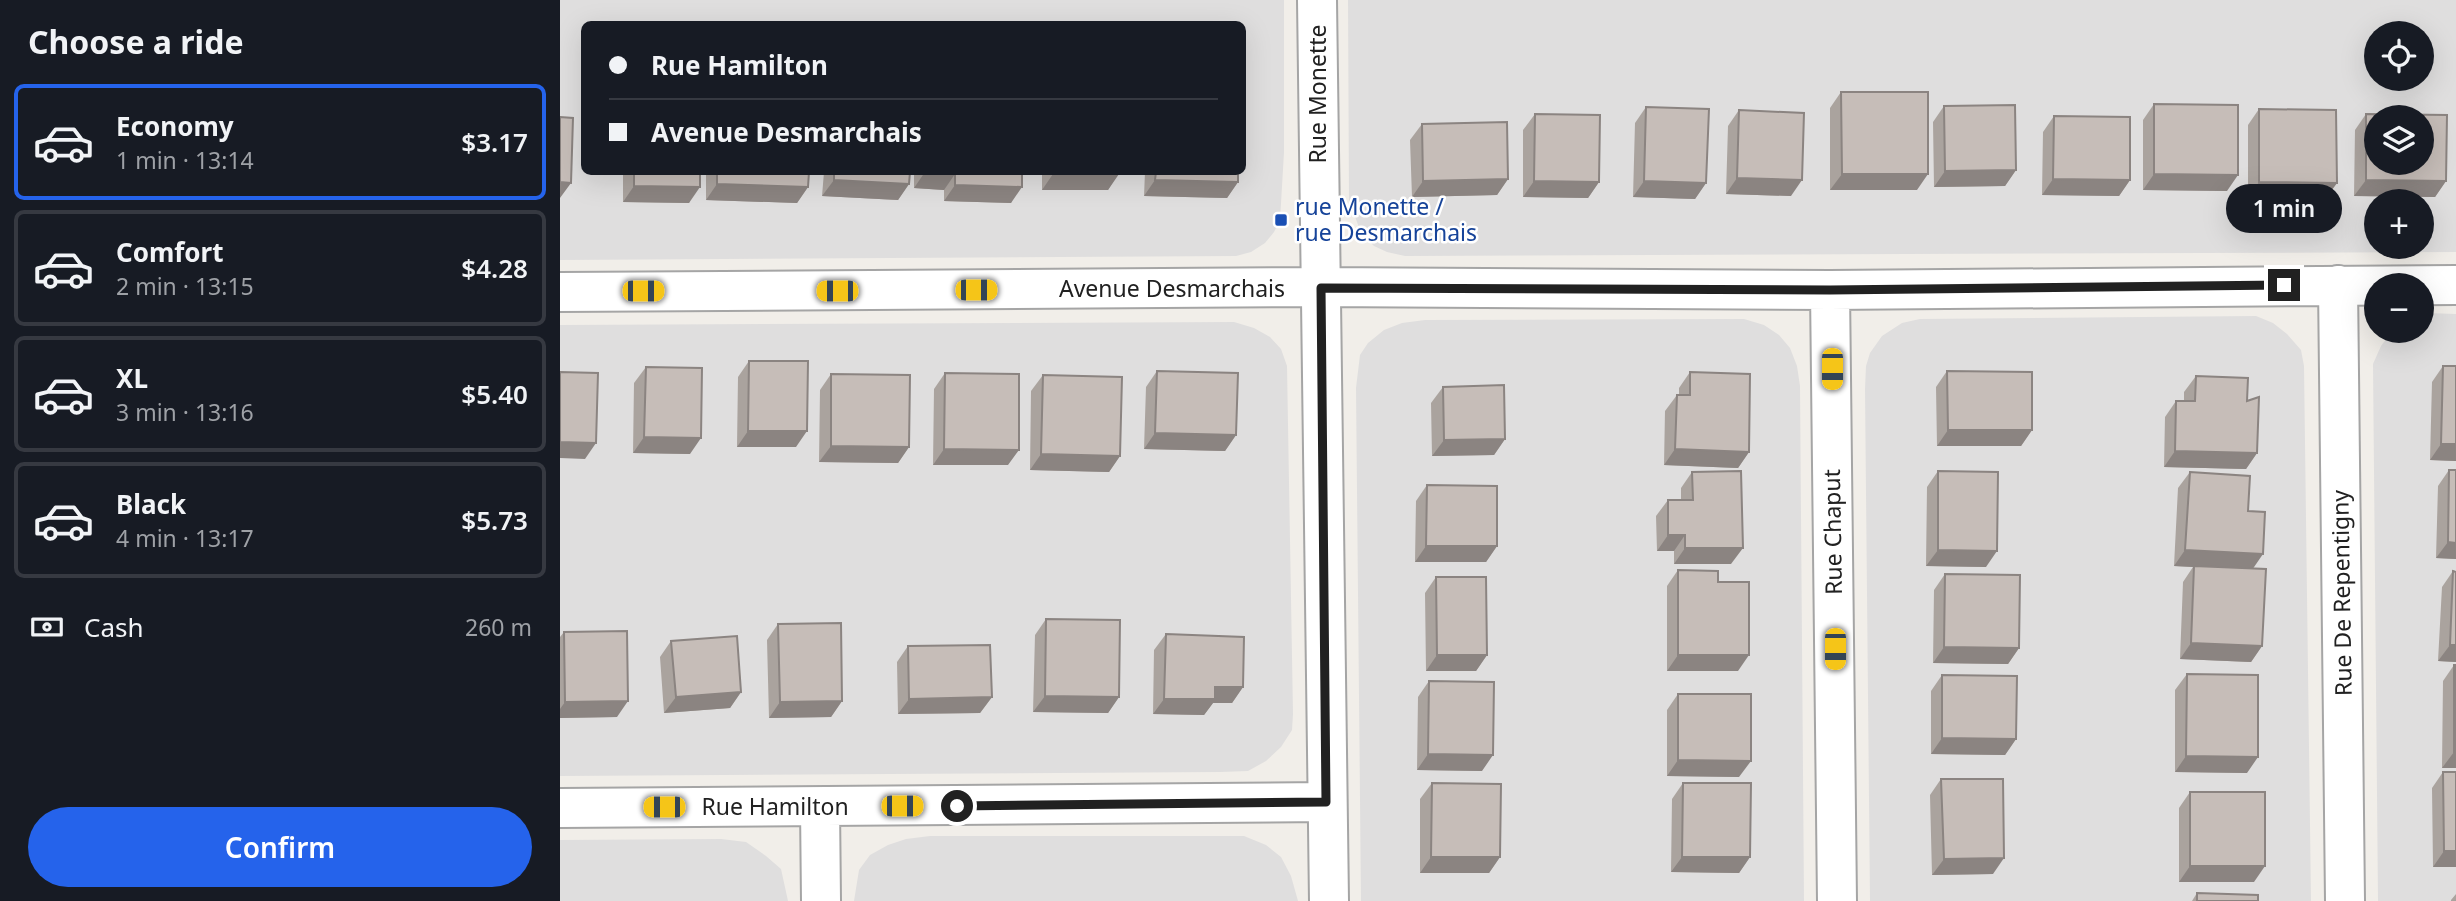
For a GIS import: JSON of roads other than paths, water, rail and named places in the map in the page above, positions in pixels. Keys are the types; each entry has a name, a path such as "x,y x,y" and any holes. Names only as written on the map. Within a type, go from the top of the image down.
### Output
{"street":[{"name":"Rue Monette","path":"1317,0 1329,901"},
{"name":"Rue De Repentigny","path":"2338,285 2345,901"},
{"name":"Avenue Desmarchais","path":"560,292 1321,288 1830,290 2456,285"},
{"name":"Rue Chaput","path":"1830,290 1837,901"},
{"name":"Rue Hamilton","path":"560,808 1326,802"},
{"path":"820,807 821,901"}],"place":[{"name":"rue Monette / rue Desmarchais","path":"1281,220"}]}
